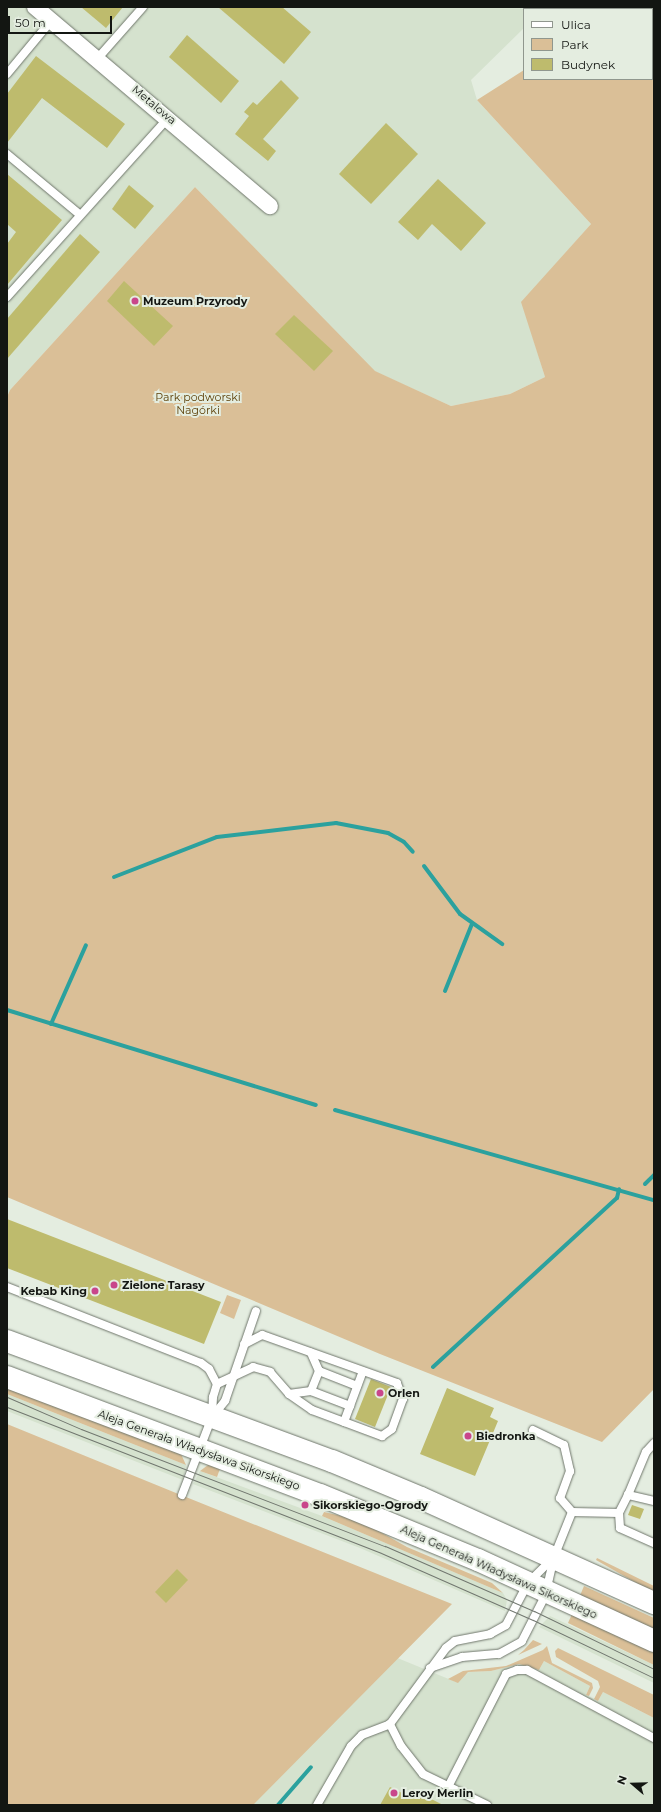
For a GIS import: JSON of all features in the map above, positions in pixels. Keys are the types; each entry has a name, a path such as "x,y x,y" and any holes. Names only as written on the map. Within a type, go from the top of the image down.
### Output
{"main road":[{"path":"7,1341 212,1417 421,1498 654,1603"},
{"name":"Aleja Generała Władysława Sikorskiego","path":"7,1377 320,1495 537,1587 654,1641"}],"street":[{"name":"Metalowa","path":"35,7 168,117 270,206"}],"lane":[{"path":"98,58 143,7"},
{"path":"7,74 51,21"},
{"path":"7,297 79,214 168,117"},
{"path":"7,154 79,214"},
{"path":"7,1287 201,1363 209,1369 217,1384"},
{"path":"182,1495 212,1417 225,1401 256,1311"},
{"path":"212,1417 212,1397 217,1384 253,1367 270,1372 289,1394 312,1410 382,1436 392,1430 403,1400 397,1383 262,1335 244,1344"},
{"path":"311,1353 319,1371 357,1386"},
{"path":"311,1391 319,1371"},
{"path":"344,1422 363,1371"},
{"path":"289,1394 311,1391 350,1406"},
{"path":"533,1430 564,1445 570,1471 560,1498 572,1512 619,1513"},
{"path":"654,1443 646,1452 619,1513 620,1528 654,1543"},
{"path":"628,1495 654,1501"},
{"path":"317,1805 351,1746 362,1735 390,1724 429,1668 446,1648 455,1641 490,1634 502,1628 537,1587 554,1557 572,1512"},
{"path":"429,1668 462,1657 499,1654 513,1647 526,1635 537,1587 554,1557"},
{"path":"450,1785 506,1674 517,1670 527,1670 654,1738"},
{"path":"390,1724 401,1746 423,1774 450,1785 487,1805"}],"shaded area":[{"path":"7,7 545,7 523,8 523,29 471,80 477,100 591,224 522,302 545,377 510,394 451,406 374,371 195,187 10,390 7,397"},
{"path":"7,1394 186,1465 183,1480 7,1411"},
{"path":"200,1471 322,1516 503,1593 507,1600 505,1611 360,1548 193,1484"},
{"path":"550,1616 654,1665 654,1683 539,1627"},
{"path":"395,1657 456,1682 468,1672 491,1671 514,1665 524,1664 539,1670 544,1661 590,1686 586,1695 598,1701 603,1692 654,1718 654,1805 251,1805"}],"green space":[{"name":"Park podworski Nagórki","path":"654,7 654,1389 602,1442 380,1354 7,1197 7,397 10,390 195,187 375,371 451,406 510,394 545,377 521,302 591,224 477,100 523,71 523,80 653,80 653,8 574,8"},
{"path":"227,1295 241,1300 234,1319 220,1313"},
{"path":"7,1387 181,1454 186,1465 7,1394"},
{"path":"7,1424 452,1604 253,1805 7,1805"},
{"path":"208,1465 221,1466 217,1477 200,1471"},
{"path":"324,1512 359,1520 407,1547 492,1583 503,1593 322,1516"},
{"path":"597,1558 654,1586 654,1593 596,1560"},
{"path":"584,1586 654,1618 654,1629 579,1598"},
{"path":"572,1614 654,1651 654,1665 568,1623"},
{"path":"533,1640 542,1644 518,1655 524,1650"},
{"path":"547,1646 552,1663 592,1683 593,1688 589,1696 586,1695 590,1686 544,1661 539,1670 519,1664 491,1671 468,1672 458,1683 448,1679 463,1671 506,1666 543,1650"},
{"path":"558,1648 654,1695 654,1718 603,1692 598,1701 594,1699 600,1687 598,1681 556,1657 555,1651"}],"building":[{"path":"81,7 123,7 106,28"},
{"path":"218,7 282,7 311,32 284,64"},
{"path":"187,35 239,81 221,103 169,57"},
{"path":"36,56 125,124 107,148 42,98 7,143 7,94"},
{"path":"281,80 299,98 263,139 276,151 268,161 235,134 249,116 244,112 253,102 257,105"},
{"path":"386,123 418,154 371,204 339,174"},
{"path":"7,174 62,220 7,285 7,244 16,232 7,224"},
{"path":"438,179 486,223 461,251 432,224 418,240 398,222"},
{"path":"129,185 154,206 135,229 112,209"},
{"path":"80,234 100,252 7,359 7,319"},
{"path":"124,281 173,326 154,346 107,301"},
{"path":"294,315 333,351 314,371 275,334"},
{"name":"Zielone Tarasy","path":"7,1219 221,1302 204,1344 7,1268"},
{"path":"371,1379 391,1387 375,1427 355,1419"},
{"path":"447,1388 494,1408 490,1417 498,1421 475,1476 420,1454"},
{"path":"632,1505 644,1509 640,1519 628,1515"},
{"path":"177,1569 188,1580 166,1603 155,1592"},
{"name":"Leroy Merlin","path":"390,1787 408,1796 412,1789 443,1805 380,1805"}],"waterway":[{"path":"114,877 217,837 336,823 388,833 404,842 413,852"},
{"path":"424,866 460,914 502,944"},
{"path":"445,991 472,924"},
{"path":"51,1024 86,945"},
{"path":"7,1010 316,1105"},
{"path":"335,1110 654,1200"},
{"path":"645,1184 654,1175"},
{"path":"433,1367 617,1198 619,1189"},
{"path":"278,1805 311,1767"}],"tram line":[{"path":"7,1397 81,1429 385,1546 534,1611 654,1669"},
{"path":"7,1407 381,1553 533,1620 654,1678"}],"place":[{"name":"Muzeum Przyrody","path":"135,301"},
{"name":"Zielone Tarasy","path":"114,1285"},
{"name":"Kebab King","path":"95,1291"},
{"name":"Orlen","path":"380,1393"},
{"name":"Biedronka","path":"468,1436"},
{"name":"Sikorskiego-Ogrody","path":"305,1505"},
{"name":"Leroy Merlin","path":"394,1793"}]}
